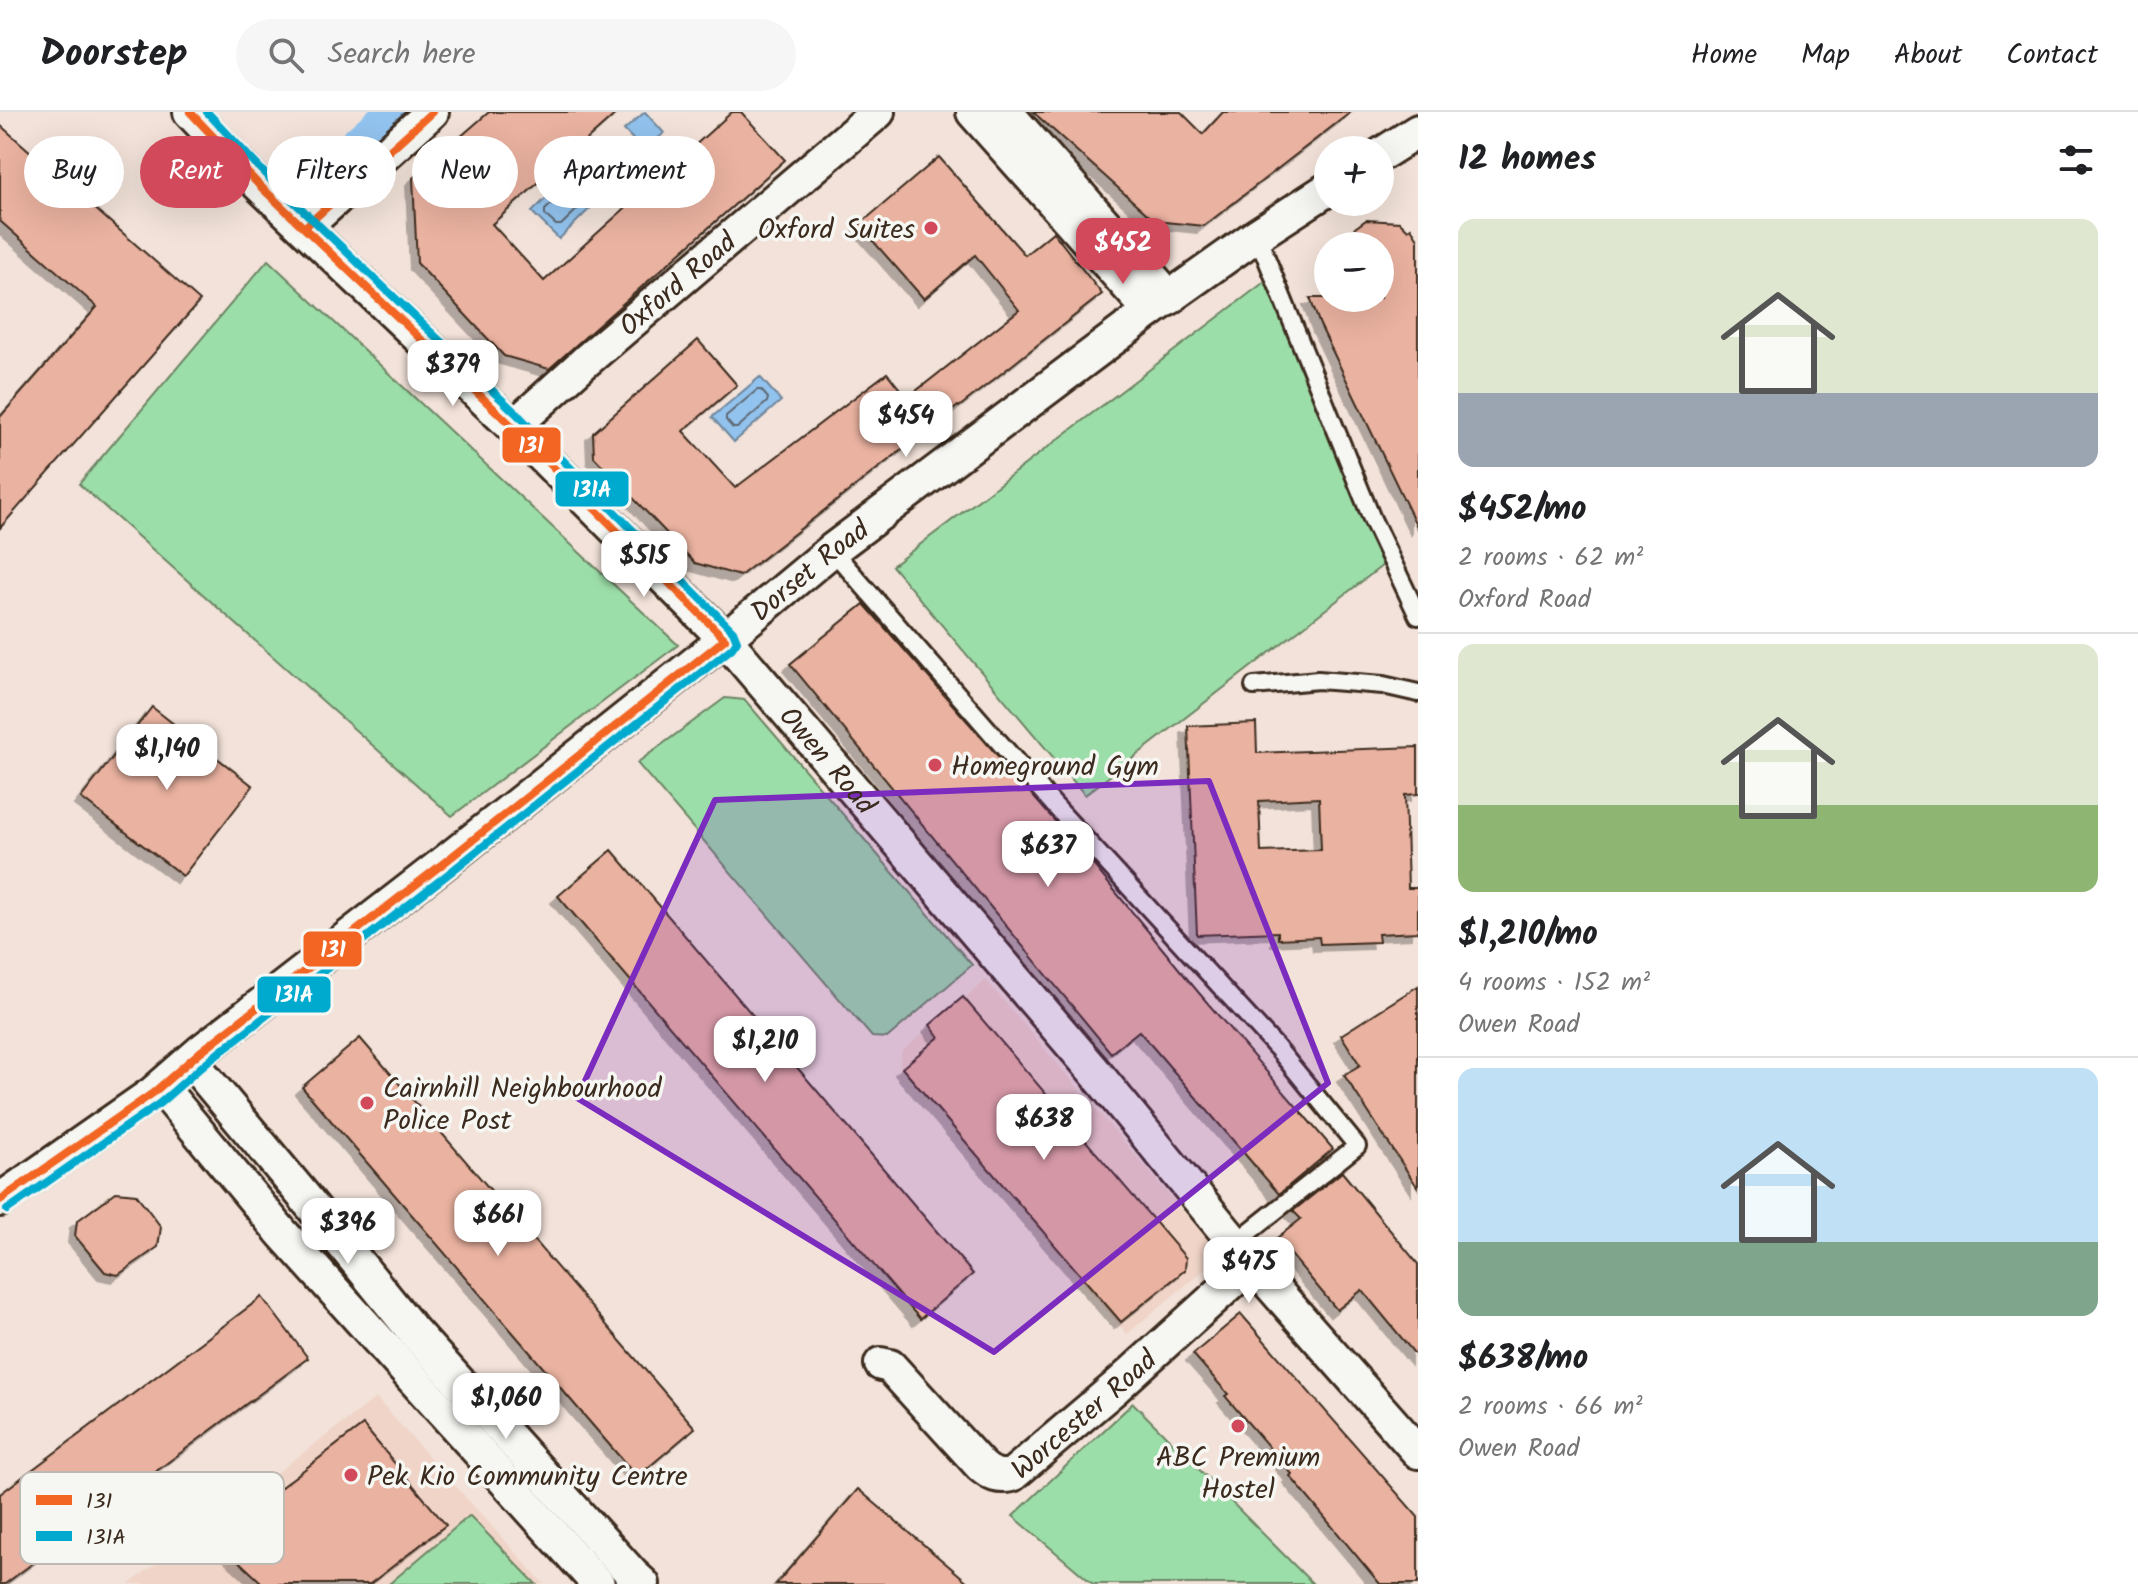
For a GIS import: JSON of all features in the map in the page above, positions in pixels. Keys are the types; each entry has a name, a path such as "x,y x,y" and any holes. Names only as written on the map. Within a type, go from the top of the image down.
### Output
{"street":[{"name":"Owen Road","path":"190,112 259,185 513,427 725,639 1095,1072 1244,1254 1418,1452"},
{"path":"305,227 432,112"},
{"name":"Oxford Road","path":"513,427 878,112"},
{"path":"973,112 1160,304"},
{"path":"1006,112 1160,304"},
{"path":"1394,146 1418,131"},
{"name":"Dorset Road","path":"0,1200 161,1087 725,639 832,550 1160,304 1314,198"},
{"path":"191,1061 413,1331 643,1584"},
{"path":"161,1087 282,1233 598,1584"},
{"name":"Worcester Road","path":"881,1364 890,1366 981,1466 991,1474 1002,1477 1012,1475 1116,1387 1244,1254"}],"lane":[{"path":"1257,235 1372,519 1418,616"},
{"path":"832,550 1054,805 1284,1055 1357,1146 1244,1254"},
{"path":"1254,686 1318,680 1383,685 1418,693"}],"highlighted area":[{"path":"1209,781 1328,1083 994,1352 577,1098 715,800"}],"shaded area":[{"path":"986,980 1212,1245 1211,1264 1127,1334 900,1068 901,1052"},
{"path":"376,1398 544,1584 129,1584 156,1564 284,1564 284,1472 278,1472"}],"green space":[{"path":"268,260 678,645 452,816 79,484"},
{"path":"1267,280 1387,562 1085,795 892,566"},
{"path":"725,698 745,700 972,965 887,1038 872,1037 637,763"},
{"path":"1133,1403 1313,1584 1093,1584 1013,1516"},
{"path":"469,1516 536,1584 389,1584"}],"water":[{"path":"645,112 664,133 661,136 630,136 624,130"},
{"path":"536,208 590,208 559,239 532,212"},
{"path":"760,377 781,401 734,442 712,417"}],"building":[{"path":"489,112 618,112 591,136 534,136 534,187 518,201 518,136 461,136"},
{"path":"732,112 741,112 785,160 549,369 504,356 417,263 414,208 510,208 492,224 544,281 625,208 715,208 715,136 705,136"},
{"path":"1033,112 1181,112 1203,134 1223,112 1351,112 1320,136 1314,136 1314,141 1204,226 1155,221"},
{"path":"0,125 24,146 24,208 94,208 200,301 0,528 0,417 97,307 0,221"},
{"path":"939,157 1025,255 1053,232 1102,294 740,576 695,563 594,457 593,433 698,340 737,385 683,431 735,488 887,373 907,398 1019,310 975,255 924,299 859,225"},
{"path":"1366,220 1400,222 1408,230 1411,228 1418,239 1418,529 1315,312 1394,312 1394,232 1349,232"},
{"path":"864,604 1086,856 1333,1149 1279,1194 1139,1031 1111,1053 790,664"},
{"path":"152,707 253,786 183,876 81,798"},
{"path":"1256,723 1257,753 1418,747 1418,794 1405,795 1408,888 1418,888 1418,932 1378,934 1379,942 1320,944 1319,937 1278,939 1278,932 1197,935 1188,726","holes":["1319,798 1321,850 1261,852 1259,801"]},
{"path":"612,850 973,1274 920,1319 558,896"},
{"path":"1418,986 1418,1188 1344,1075 1360,1065 1341,1035"},
{"path":"963,997 1186,1258 1185,1270 1121,1322 902,1068 939,1037 930,1025"},
{"path":"360,1038 695,1428 637,1477 302,1087"},
{"path":"1342,1172 1418,1264 1418,1358 1362,1290 1337,1310 1277,1238 1301,1219 1293,1211"},
{"path":"116,1192 136,1194 161,1227 158,1247 118,1275 105,1272 75,1236 77,1221"},
{"path":"262,1297 308,1358 155,1472 29,1472"},
{"path":"1241,1314 1418,1517 1418,1584 1380,1584 1193,1354"},
{"name":"Pek Kio Community Centre","path":"363,1425 446,1525 370,1584 263,1584 242,1564 284,1564 284,1485"},
{"path":"20,1479 20,1564 32,1564 5,1584 0,1584 0,1494"},
{"path":"858,1489 970,1584 776,1584"}],"waterway":[{"path":"365,136 392,112"}],"transit line":[{"name":"131","path":"0,1200 153,1093 200,1052 725,639 513,427 259,185 190,112"},
{"name":"131A","path":"7,1210 160,1103 208,1061 452,871 737,641 733,631 521,418 268,177 207,112"},
{"name":"131","path":"305,227 432,112"}],"place":[{"name":"Oxford Suites","path":"931,228"},
{"name":"Homeground Gym","path":"935,765"},
{"name":"Cairnhill Neighbourhood Police Post","path":"367,1103"},
{"name":"ABC Premium Hostel","path":"1238,1426"},
{"name":"Pek Kio Community Centre","path":"351,1475"}]}
